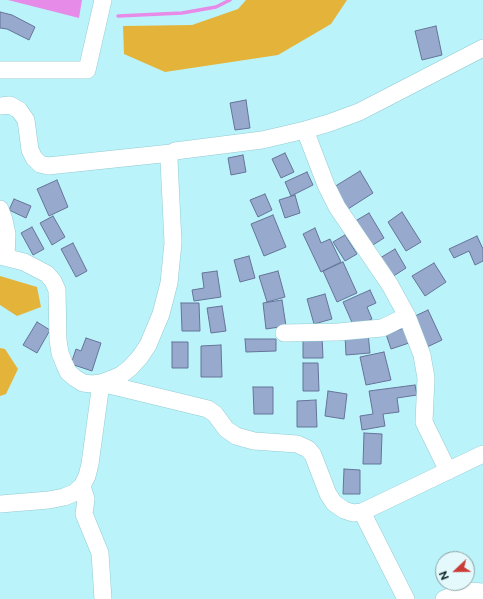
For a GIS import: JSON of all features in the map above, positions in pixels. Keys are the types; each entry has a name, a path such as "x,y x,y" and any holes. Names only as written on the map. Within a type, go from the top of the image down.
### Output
{"street":[{"path":"0,70 87,70 103,0"},
{"path":"0,106 10,105 19,110 26,120 30,150 34,158 40,164 48,166 171,153 175,151 262,140 329,123 359,112 483,48"},
{"path":"305,130 326,185 337,207 390,285 407,316 422,355 426,378 424,422 448,471"},
{"path":"0,210 7,234 3,256 24,262 47,274 53,281 57,290 58,340 60,353 68,372 83,383 101,383 122,375 140,357 148,345 161,314 168,283 173,243 169,160 171,153"},
{"path":"284,333 338,332 382,328 407,316"},
{"path":"0,504 49,500 64,497 74,493 82,486 87,476 90,464 101,383"},
{"path":"101,383 208,409 215,414 226,429 236,436 254,441 297,444 308,449 313,456 328,494 334,503 344,510 353,513 362,512 483,454"},
{"path":"82,486 86,499 84,514 100,553 103,599"},
{"path":"362,512 406,599"},
{"path":"444,599 461,592 483,592"}],"shaded area":[{"path":"8,0 82,0 79,18"},
{"path":"246,0 347,0 331,24 278,55 165,72 124,54 123,26 192,25 238,9"},
{"path":"0,276 37,287 41,307 17,316 0,305"},
{"path":"0,348 5,349 18,369 6,394 0,396"}],"building":[{"path":"0,12 12,15 35,27 29,40 7,29 0,28"},
{"path":"436,26 442,55 422,60 415,31"},
{"path":"246,100 250,128 235,130 230,103"},
{"path":"285,153 294,172 281,178 272,159"},
{"path":"243,155 246,172 231,175 228,158"},
{"path":"360,171 373,193 348,209 334,187"},
{"path":"307,172 313,185 291,196 285,182"},
{"path":"57,180 68,207 49,216 37,189"},
{"path":"265,194 272,210 258,217 250,200"},
{"path":"295,195 300,213 285,218 279,200"},
{"path":"14,199 31,206 26,218 9,210"},
{"path":"402,212 421,242 406,251 388,222"},
{"path":"369,213 384,238 368,248 352,223"},
{"path":"273,215 286,247 264,256 251,224"},
{"path":"53,216 65,237 52,245 40,223"},
{"path":"32,227 44,249 33,255 21,233"},
{"path":"315,228 321,243 330,239 341,262 321,272 303,234"},
{"path":"345,235 357,254 345,261 333,242"},
{"path":"477,236 483,249 483,261 475,265 469,251 454,258 449,249"},
{"path":"73,243 87,271 76,277 61,249"},
{"path":"395,249 406,268 392,277 380,258"},
{"path":"249,256 255,278 240,282 234,260"},
{"path":"343,262 357,293 337,302 323,271"},
{"path":"434,263 446,282 425,296 412,276"},
{"path":"217,271 221,297 194,301 192,290 204,288 202,273"},
{"path":"278,271 285,297 267,302 259,276"},
{"path":"370,290 376,303 367,307 372,319 354,327 343,302"},
{"path":"325,294 332,319 314,324 307,299"},
{"path":"282,300 286,326 266,329 263,303"},
{"path":"181,303 199,303 200,331 182,331"},
{"path":"222,306 226,331 211,333 207,308"},
{"path":"428,310 442,340 427,347 413,317"},
{"path":"37,322 50,330 37,353 23,345"},
{"path":"404,328 409,343 391,349 386,334"},
{"path":"368,333 370,353 346,355 345,335"},
{"path":"303,336 322,336 323,358 303,358"},
{"path":"86,338 101,343 92,371 71,364 76,349 81,351"},
{"path":"245,339 276,339 276,351 246,352"},
{"path":"172,342 188,342 188,368 172,368"},
{"path":"221,345 222,377 201,377 201,346"},
{"path":"384,352 391,380 366,385 360,357"},
{"path":"303,363 318,363 319,391 303,391"},
{"path":"415,385 417,395 397,398 399,412 383,414 385,426 362,430 360,416 373,414 369,391"},
{"path":"253,387 273,387 273,414 254,414"},
{"path":"328,391 347,394 344,419 325,416"},
{"path":"316,400 317,427 297,427 297,401"},
{"path":"364,433 382,434 381,464 363,464"},
{"path":"344,469 360,470 360,494 343,494"}],"waterway":[{"path":"118,16 182,13 216,7 230,0"}]}
